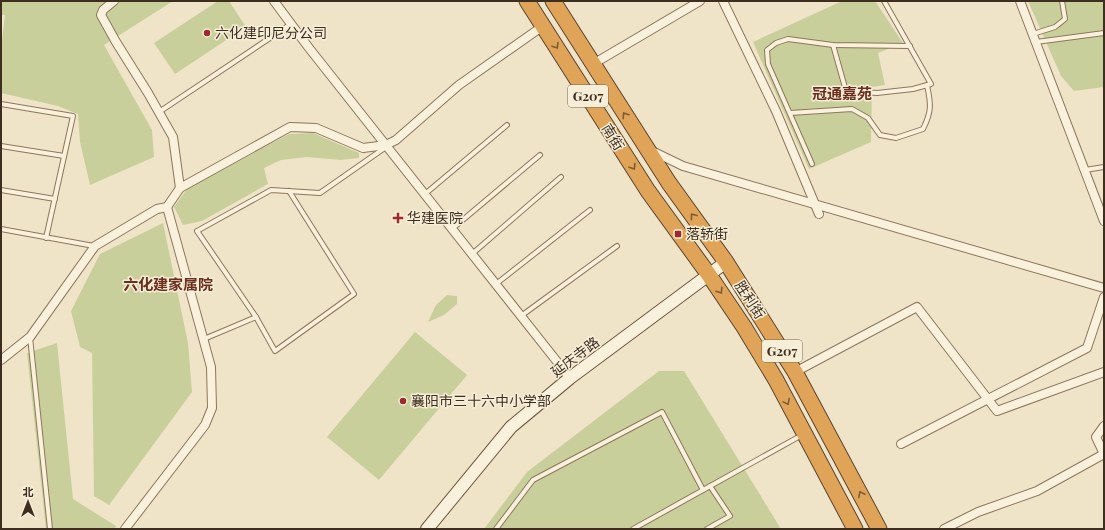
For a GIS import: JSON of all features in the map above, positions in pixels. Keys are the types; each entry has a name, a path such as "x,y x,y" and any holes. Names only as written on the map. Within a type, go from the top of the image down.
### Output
{"highway":[{"name":"南街","path":"527,1 648,191 709,275 748,334 776,380 855,529"},
{"name":"南街","path":"553,1 669,183"},
{"name":"胜利街","path":"669,183 726,262 795,372 879,529"}],"street":[{"path":"114,1 103,10 101,14 173,137 180,188"},
{"path":"274,1 570,378"},
{"path":"593,64 700,1"},
{"path":"723,1 776,111 819,214"},
{"path":"1020,1 1104,221"},
{"path":"1,360 30,337 95,246 158,210 167,207 180,188 290,127 316,128 363,148 387,146 396,140 459,84 544,26"},
{"path":"647,148 683,166 1104,288"},
{"path":"125,529 205,425 212,408 211,367 167,207"},
{"name":"延庆寺路","path":"427,529 511,427 570,378 726,262"},
{"path":"901,444 1087,348 1104,297"},
{"path":"795,372 917,307 997,411 1104,372"},
{"path":"944,529 978,512 1037,491 1104,454 1096,437 1104,426"}],"lane":[{"path":"790,113 852,109 868,118 880,135 896,138 923,129 930,116 928,85 931,84 884,1"},
{"path":"1032,34 1055,27 1065,19 1062,1"},
{"path":"158,112 291,24"},
{"path":"1036,42 1104,33"},
{"path":"812,164 768,64 767,50 776,43 788,39 833,46 910,46"},
{"path":"833,46 846,91 877,93 928,85"},
{"path":"1,104 73,116 46,238"},
{"path":"425,194 507,125"},
{"path":"1,146 64,156"},
{"path":"290,191 354,294 275,351 256,317 197,231 271,190 290,191 320,193 387,146"},
{"path":"452,229 540,155"},
{"path":"1084,170 1104,167"},
{"path":"472,254 561,177"},
{"path":"1,190 55,199"},
{"path":"496,284 590,210"},
{"path":"1,229 95,246"},
{"path":"521,316 617,246"},
{"path":"204,339 256,317"},
{"path":"30,337 50,529"},
{"path":"496,529 533,480 662,412 702,490"},
{"path":"633,529 804,434"},
{"path":"706,529 730,516 710,486"}],"green space":[{"path":"1,1 173,1 104,45 152,130 154,157 90,185 80,142 78,114 58,106 1,93 1,49 5,15 1,15"},
{"path":"218,1 229,1 246,27 175,74 154,43"},
{"path":"842,1 875,1 903,43 878,53 885,85 872,87 871,142 809,169 753,42"},
{"path":"1028,1 1104,1 1104,87 1074,91 1061,76"},
{"path":"313,133 359,153 359,158 341,160 307,157 281,160 264,168 268,184 202,221 183,225 174,207 187,189 289,134"},
{"path":"163,223 188,343 192,392 109,505 94,496 92,353 80,347 71,311 100,254"},
{"path":"447,295 457,296 457,304 444,315 428,322 436,305"},
{"path":"415,332 467,375 379,480 327,437"},
{"path":"57,343 73,499 116,526 115,529 46,529 27,353"},
{"path":"659,371 684,371 781,529 484,529 527,472"}],"place":[{"name":"六化建印尼分公司","path":"207,33"},
{"name":"华建医院","path":"398,218"},
{"name":"落轿街","path":"678,234"},
{"name":"襄阳市三十六中小学部","path":"403,401"}],"district":[{"name":"冠通嘉苑","path":"842,94"},
{"name":"六化建家属院","path":"168,285"}]}
